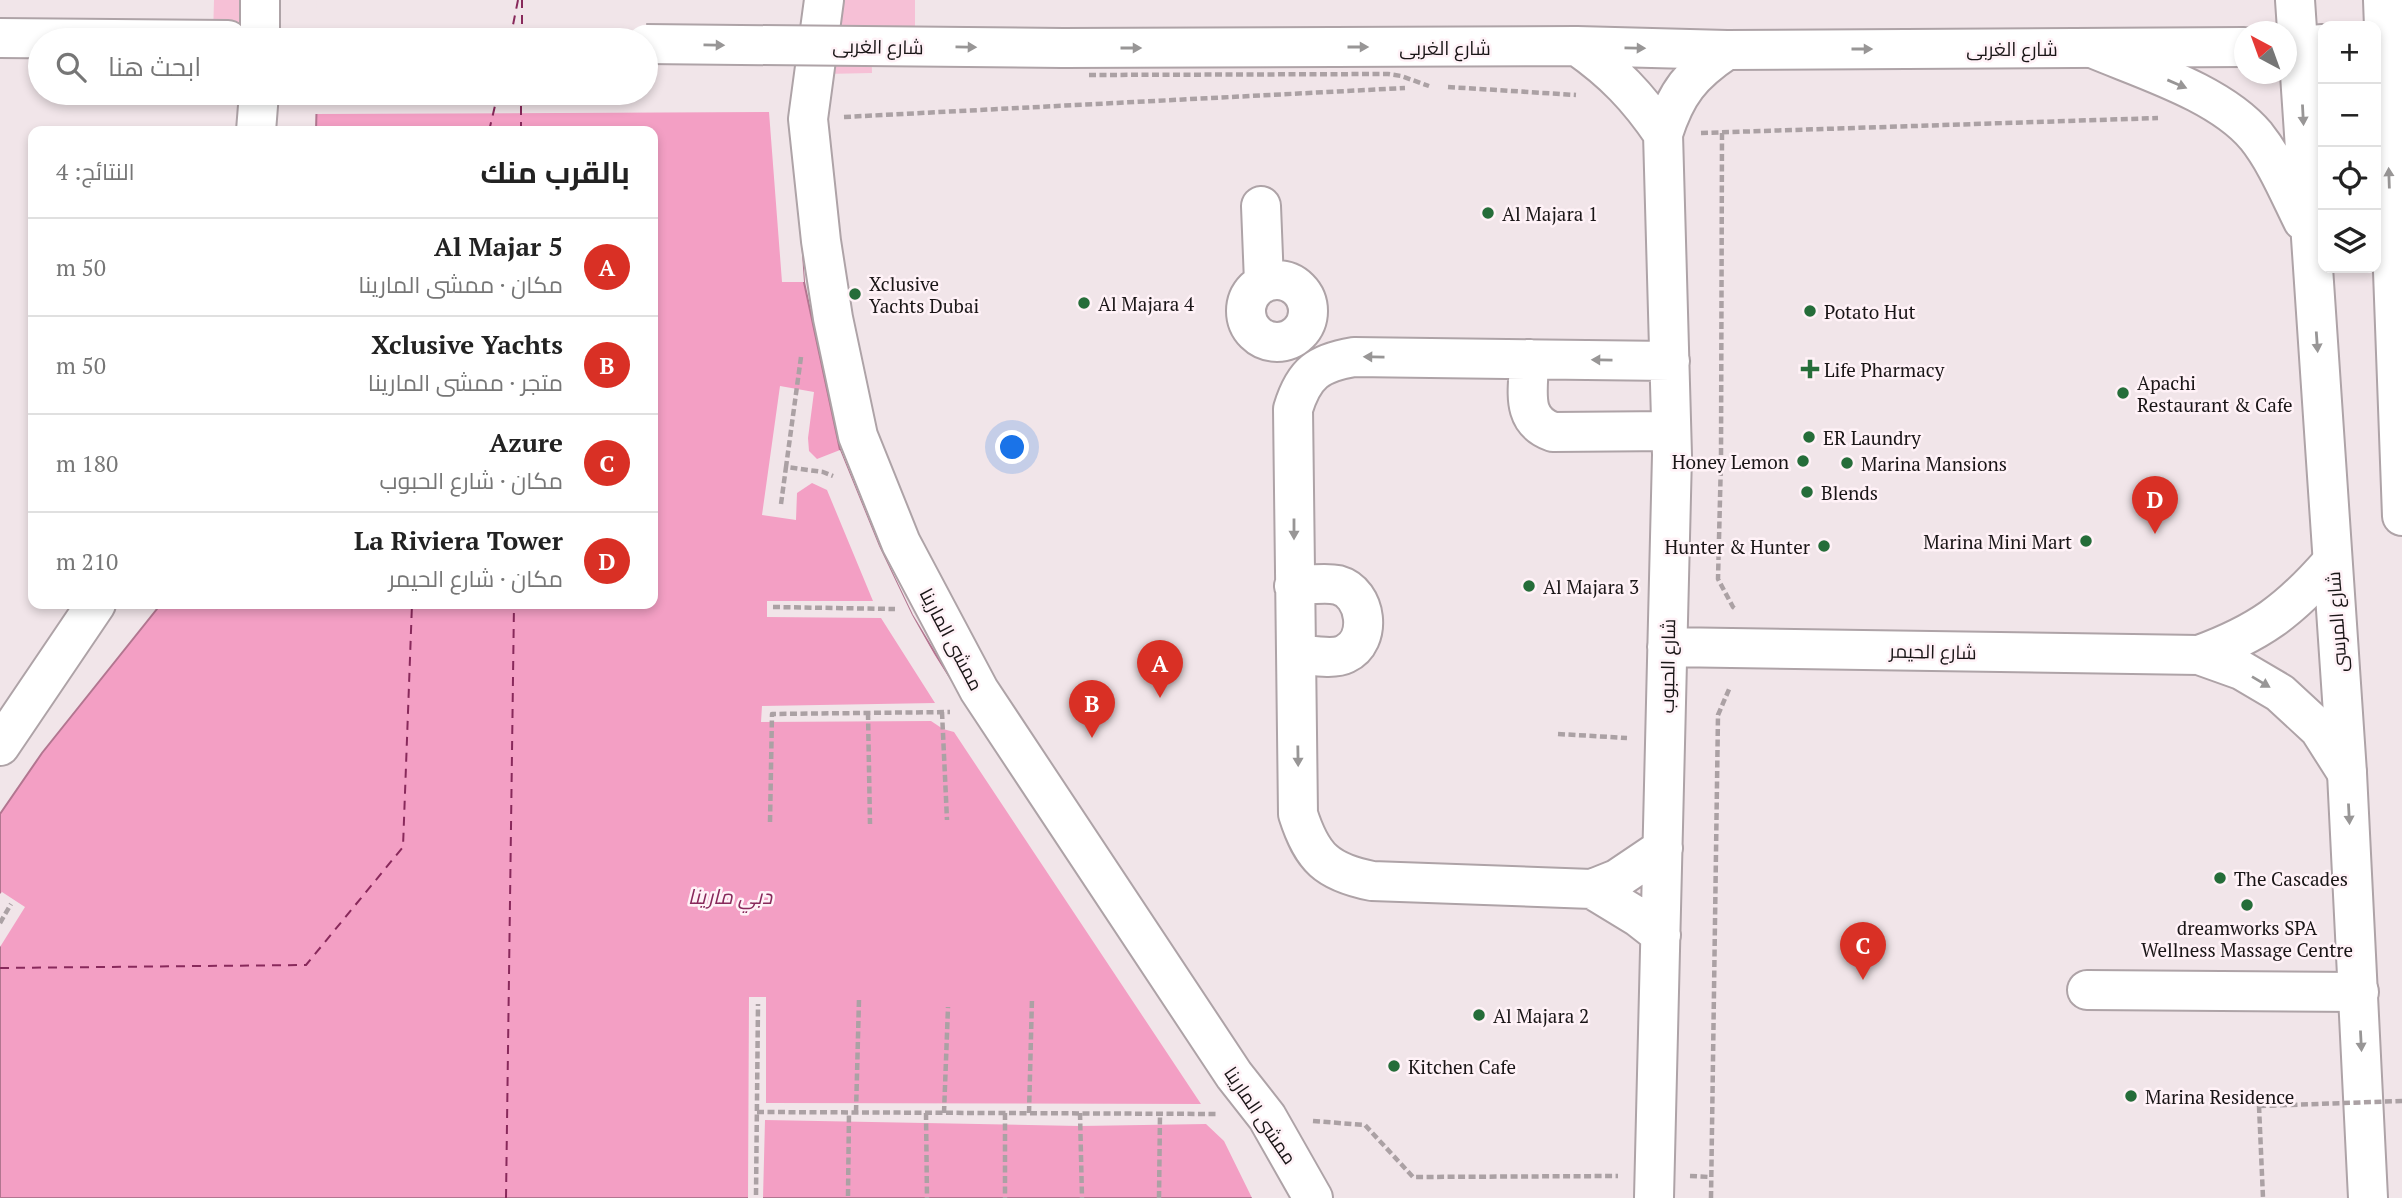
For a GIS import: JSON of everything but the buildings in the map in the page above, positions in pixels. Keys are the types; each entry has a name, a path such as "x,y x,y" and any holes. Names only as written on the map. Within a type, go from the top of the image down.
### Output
{"street":[{"path":"260,0 260,28"},
{"name":"ممشى المارينا","path":"824,0 808,119 821,242 833,318 858,436 901,543 979,690 1234,1075 1267,1117 1313,1198"},
{"path":"2295,0 2303,46"},
{"path":"2377,13 2402,516"},
{"path":"1,38 28,38"},
{"name":"شارع الغربى","path":"658,44 1062,48 1577,46 1727,50 2234,47"},
{"path":"1577,46 1603,64 1626,85 1663,134"},
{"name":"شارع المرسى","path":"2303,46 2310,234 2347,773 2368,1198"},
{"path":"2092,48 2196,92 2238,118 2271,158 2310,234"},
{"name":"شارع الحبوب","path":"1654,1198 1671,431 1663,134 1671,109 1685,85 1704,65 1727,50"},
{"path":"1261,206 1264,282 1289,282 1300,290 1306,301 1308,314 1304,326 1296,336 1317,368"},
{"path":"1663,848 1617,879 1592,889 1561,890 1372,881 1346,875 1323,861 1307,840 1298,814 1293,409 1305,380 1317,368 1332,361 1354,357 1670,360"},
{"path":"1530,359 1529,412 1539,426 1546,430 1671,431"},
{"name":"شارع الحيمر","path":"2199,655 2236,641 2271,621 2303,595 2331,563"},
{"path":"1294,586 1337,585 1349,592 1363,615 1364,629 1357,645 1345,655 1297,653"},
{"path":"0,746 93,609"},
{"name":"شارع الحيمر","path":"1667,647 2199,655 2241,670 2280,693 2319,729 2347,773"},
{"path":"1592,889 1638,917 1661,935"},
{"path":"2087,990 2359,992"}],"path":[{"path":"808,119 1429,86 1584,97"},
{"path":"1663,134 2153,117 2164,120"},
{"path":"781,504 786,467"},
{"path":"773,607 895,609"},
{"path":"942,712 947,820"},
{"path":"770,822 772,714 956,712"},
{"path":"868,713 870,824"},
{"path":"1558,734 1665,740"},
{"path":"0,923 11,904"},
{"path":"1029,1113 1032,998"},
{"path":"856,1112 859,999"},
{"path":"756,1195 758,1004"},
{"path":"944,1113 948,1007"},
{"path":"2263,1198 2259,1106 2402,1101"},
{"path":"757,1112 1222,1114"},
{"path":"848,1196 849,1112"},
{"path":"926,1113 927,1198"},
{"path":"1005,1113 1005,1198"},
{"path":"1080,1113 1082,1198"},
{"path":"1159,1198 1160,1114"},
{"path":"1366,1125 1413,1177 1600,1176"}],"shaded area":[{"path":"214,0 267,0 267,28 213,28"},
{"path":"825,0 915,0 915,29 871,29 872,73 825,74"}],"water":[{"name":"دبي مارينا","path":"799,0 792,112 804,282 840,450 879,546 912,615 963,700 1291,1198 0,1198 0,814 42,753 157,609 658,609 658,126 316,126 317,105 658,105 658,86"}],"pier":[{"path":"317,0 803,0 792,113 804,282 782,282 769,112 313,114 313,105 658,105 658,28 316,28"},
{"path":"780,386 814,392 809,451 817,459 840,450 879,546 934,654 963,700 1235,1089 1291,1198 1252,1198 1224,1141 1206,1124 1080,1126 765,1120 763,1198 748,1198 749,997 766,997 766,1103 1201,1104 954,732 931,721 761,722 762,706 935,703 881,618 767,617 767,601 873,601 827,490 812,483 797,493 796,520 762,515"},
{"path":"2,892 25,907 0,947 0,894"}],"ferry route":[{"path":"512,28 518,0"},
{"path":"522,0 522,28"},
{"path":"490,126 495,105"},
{"path":"521,105 521,126"},
{"path":"0,968 306,965 403,847 412,609"},
{"path":"506,1198 514,609"}],"place":[{"name":"Al Majara 1","path":"1488,213"},
{"name":"Xclusive Yachts Dubai","path":"855,294"},
{"name":"Al Majara 4","path":"1084,303"},
{"name":"Potato Hut","path":"1810,311"},
{"name":"Life Pharmacy","path":"1810,369"},
{"name":"Apachi Restaurant & Cafe","path":"2123,393"},
{"name":"ER Laundry","path":"1809,437"},
{"name":"Honey Lemon","path":"1803,461"},
{"name":"Marina Mansions","path":"1847,463"},
{"name":"Blends","path":"1807,492"},
{"name":"La Riviera Tower","path":"2155,534"},
{"name":"Marina Mini Mart","path":"2086,541"},
{"name":"Hunter & Hunter","path":"1824,546"},
{"name":"Al Majara 3","path":"1529,586"},
{"name":"Al Majar 5","path":"1160,698"},
{"name":"Xclusive Yachts","path":"1092,738"},
{"name":"The Cascades","path":"2220,878"},
{"name":"dreamworks SPA Wellness Massage Centre","path":"2247,905"},
{"name":"Azure","path":"1863,980"},
{"name":"Al Majara 2","path":"1479,1015"},
{"name":"Kitchen Cafe","path":"1394,1066"},
{"name":"Marina Residence","path":"2131,1096"}]}
